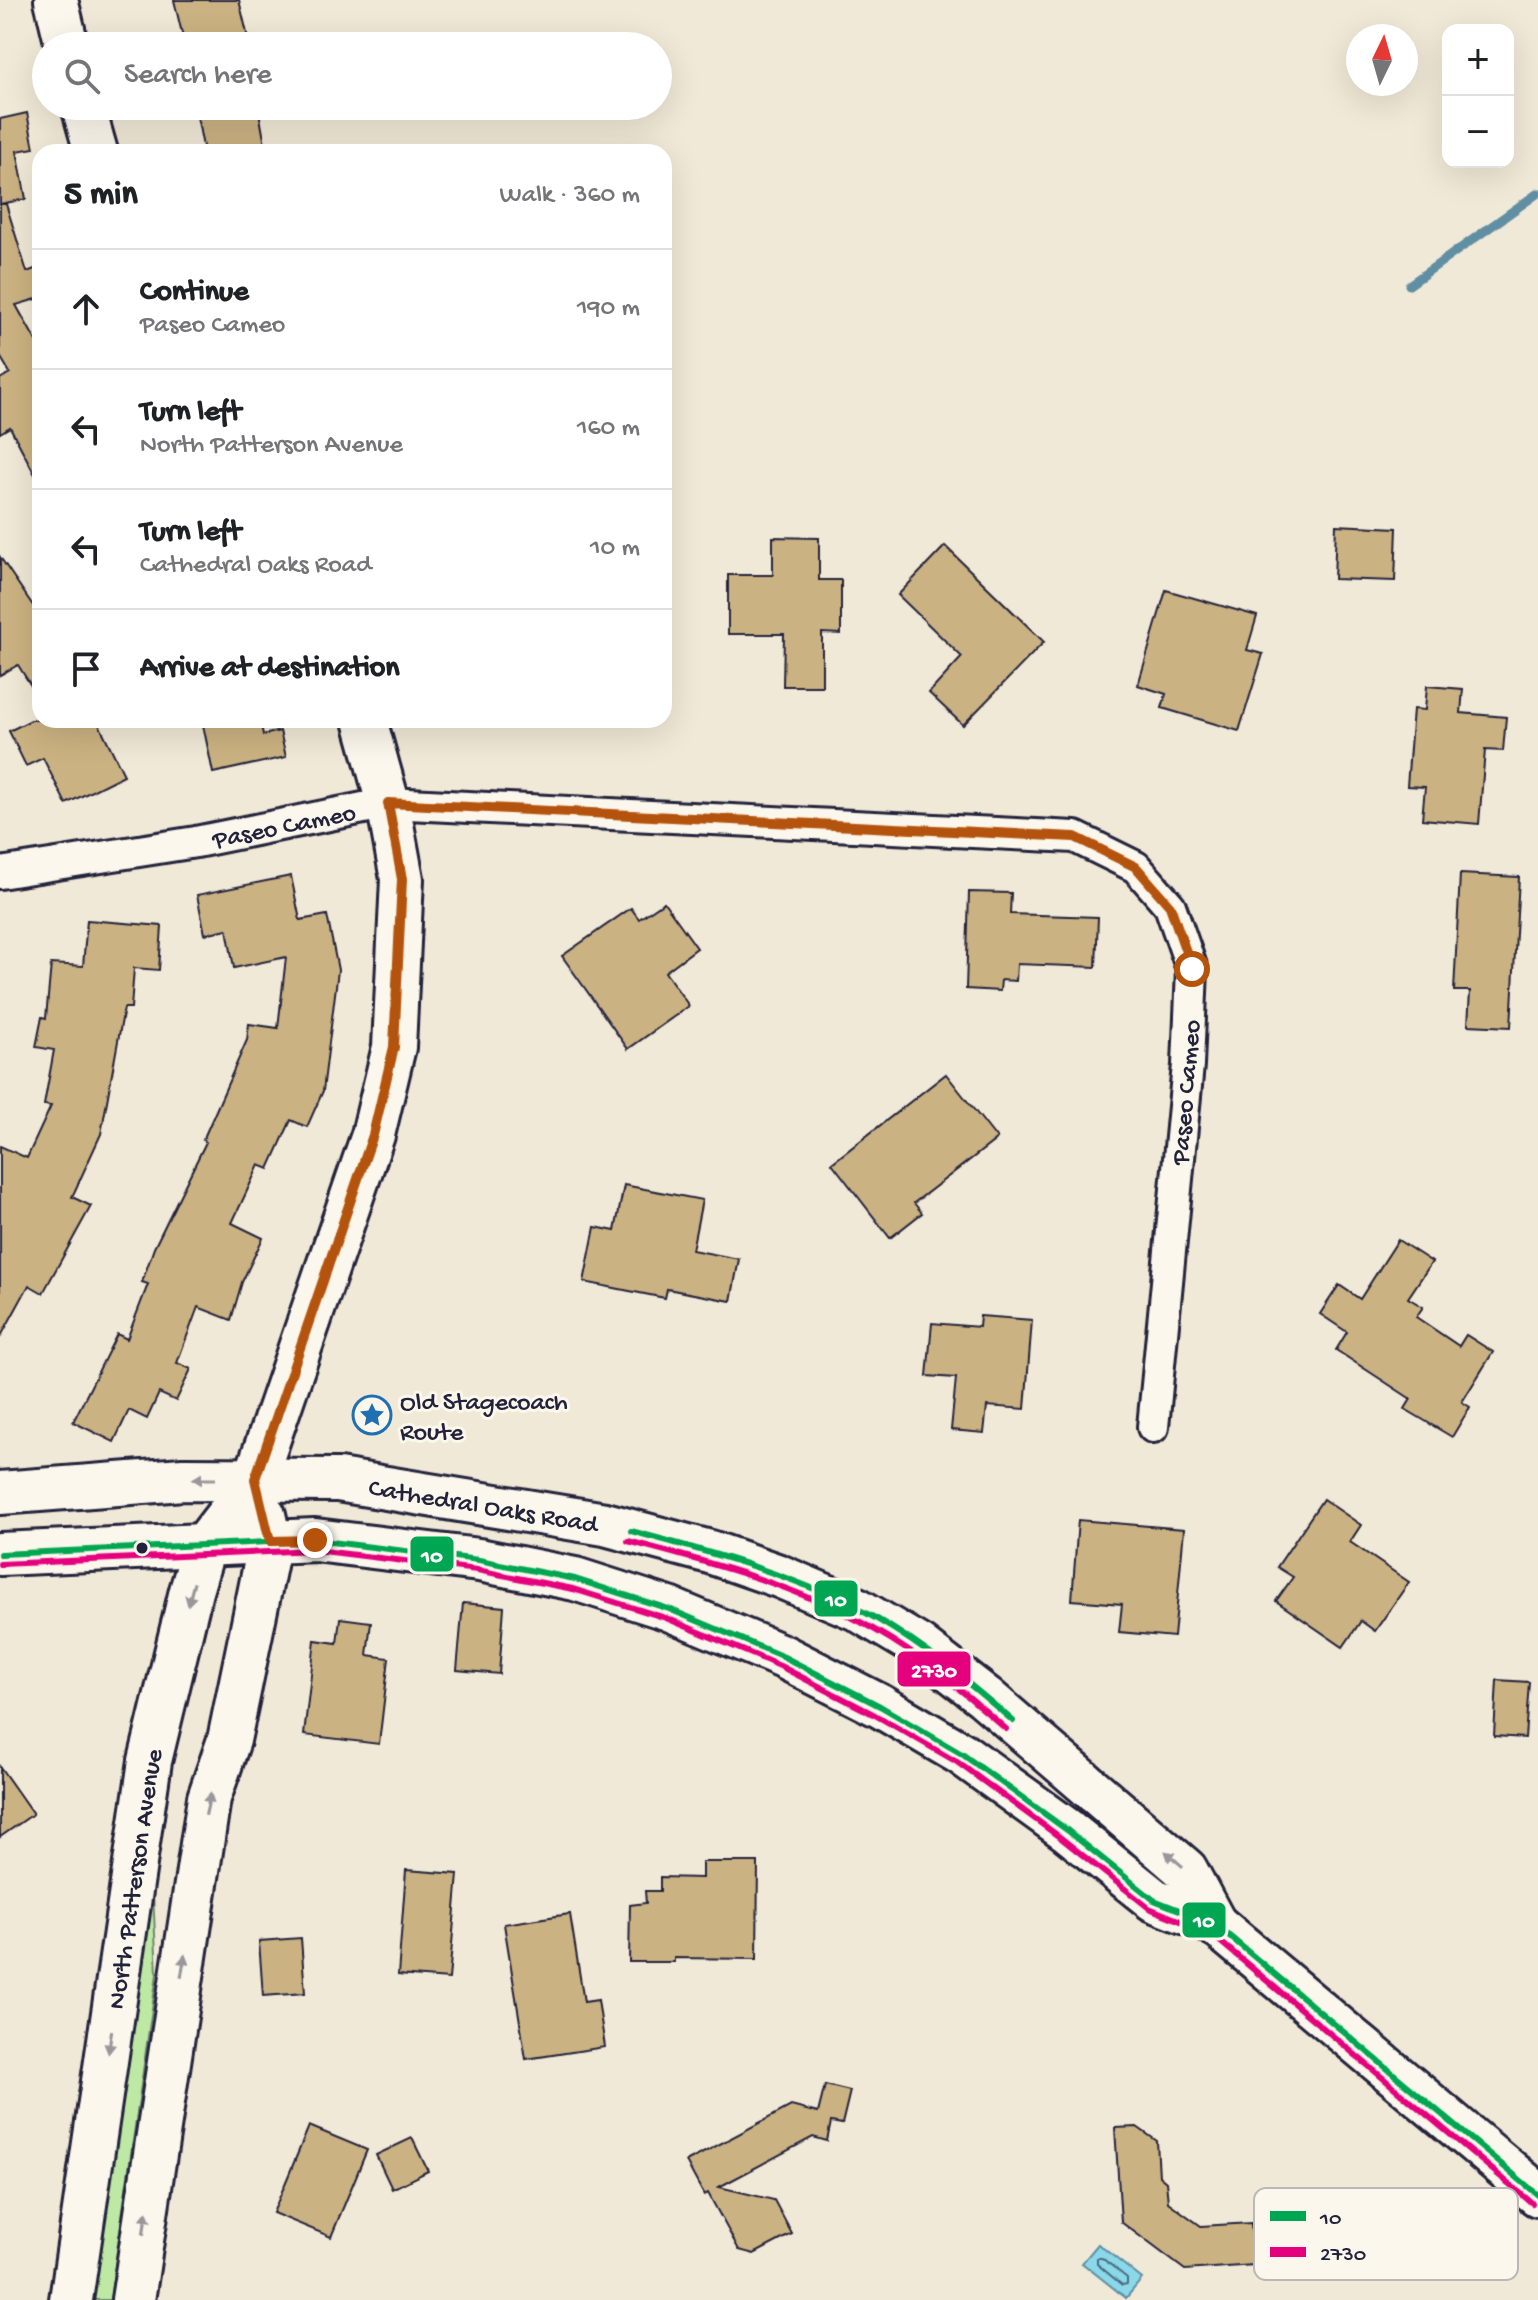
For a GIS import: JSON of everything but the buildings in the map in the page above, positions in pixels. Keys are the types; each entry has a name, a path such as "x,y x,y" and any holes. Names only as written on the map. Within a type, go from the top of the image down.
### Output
{"main road":[{"path":"56,0 64,32"},
{"path":"87,120 94,144"},
{"name":"North Patterson Avenue","path":"71,2300 150,1761 205,1544 255,1479 373,1135 394,1047 402,879 388,803 367,728"},
{"name":"Cathedral Oaks Road","path":"0,1493 183,1479 338,1480 605,1524 724,1557 857,1609 919,1646 985,1697 1186,1870 1215,1924"},
{"path":"133,2300 209,1798 229,1740 270,1541 255,1479"},
{"name":"Cathedral Oaks Road","path":"0,1554 315,1540 479,1560 575,1579 669,1609 784,1657 880,1706 962,1754 1067,1830 1154,1900 1215,1924 1538,2195"}],"street":[{"name":"Paseo Cameo","path":"0,873 196,842 388,803 1075,837 1136,867 1170,906 1192,969 1188,1065 1153,1427"}],"green space":[{"path":"203,1605 211,1606 174,1752 153,1894 157,1974 110,2300 89,2300 152,1845"}],"water":[{"path":"1098,2244 1142,2279 1126,2298 1082,2263"}],"waterway":[{"path":"1409,285 1538,193"}],"transit line":[{"name":"10","path":"631,1531 788,1578 848,1604 930,1654 1013,1721"},
{"name":"10","path":"0,1554 315,1540 479,1560 575,1579 669,1609 784,1657 880,1706 962,1754 1067,1830 1154,1900 1215,1924 1538,2195"},
{"name":"2730","path":"628,1541 754,1577 846,1614 927,1664 1006,1729"},
{"name":"2730","path":"0,1564 315,1550 477,1570 573,1589 666,1618 780,1666 957,1762 1061,1838 1149,1908 1210,1933 1514,2188"},
{"name":"2730","path":"1518,2191 1532,2203"}],"place":[{"name":"Old Stagecoach Route","path":"372,1415"}],"route":[{"path":"315,1540 270,1541 255,1479 373,1135 394,1047 402,879 388,803 1075,837 1136,867 1170,906 1192,969"}]}
